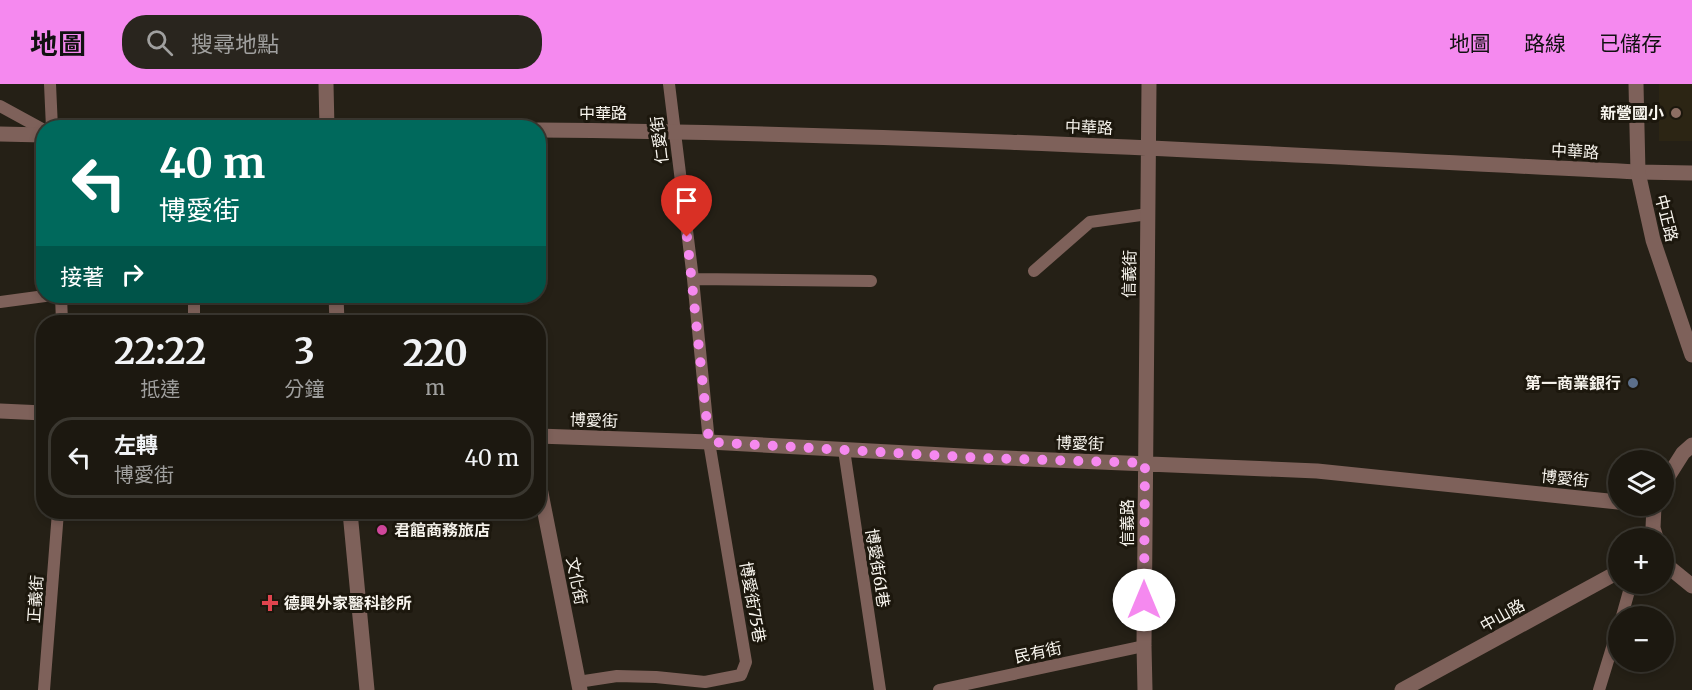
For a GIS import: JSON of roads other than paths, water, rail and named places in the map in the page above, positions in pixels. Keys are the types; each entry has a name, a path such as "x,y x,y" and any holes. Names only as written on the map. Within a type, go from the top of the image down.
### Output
{"street":[{"path":"326,84 327,120"},
{"name":"信義街","path":"1145,463 1149,84"},
{"name":"中正路","path":"1636,84 1638,172 1653,240 1692,355"},
{"name":"中華路","path":"546,130 674,131 1148,147 1692,173"},
{"path":"0,134 36,135"},
{"path":"0,411 36,413"},
{"name":"博愛街","path":"546,436 709,442 981,458 1317,471 1608,501"},
{"path":"1674,467 1683,453 1692,446"},
{"name":"信義路","path":"1145,463 1145,690"},
{"path":"351,519 367,690"},
{"name":"文化街","path":"546,519 579,686"},
{"path":"1674,571 1692,586"},
{"name":"中山路","path":"1402,690 1608,578"}],"lane":[{"path":"50,84 52,120"},
{"name":"仁愛街","path":"669,84 693,279 709,442"},
{"path":"0,106 36,126"},
{"path":"1034,271 1090,222 1148,214"},
{"path":"693,279 871,281"},
{"path":"0,302 36,297"},
{"name":"博愛街75巷","path":"579,686 617,676 656,677 706,686 741,675 746,662 709,442"},
{"name":"博愛街61巷","path":"844,450 880,690"},
{"name":"正義街","path":"44,690 57,519"},
{"name":"民有街","path":"939,690 1144,646"},
{"path":"1599,690 1608,661"}],"place":[{"name":"新營國小","path":"1676,113"},
{"name":"第一商業銀行","path":"1633,383"},
{"name":"君館商務旅店","path":"382,530"},
{"name":"德興外家醫科診所","path":"270,603"}]}
